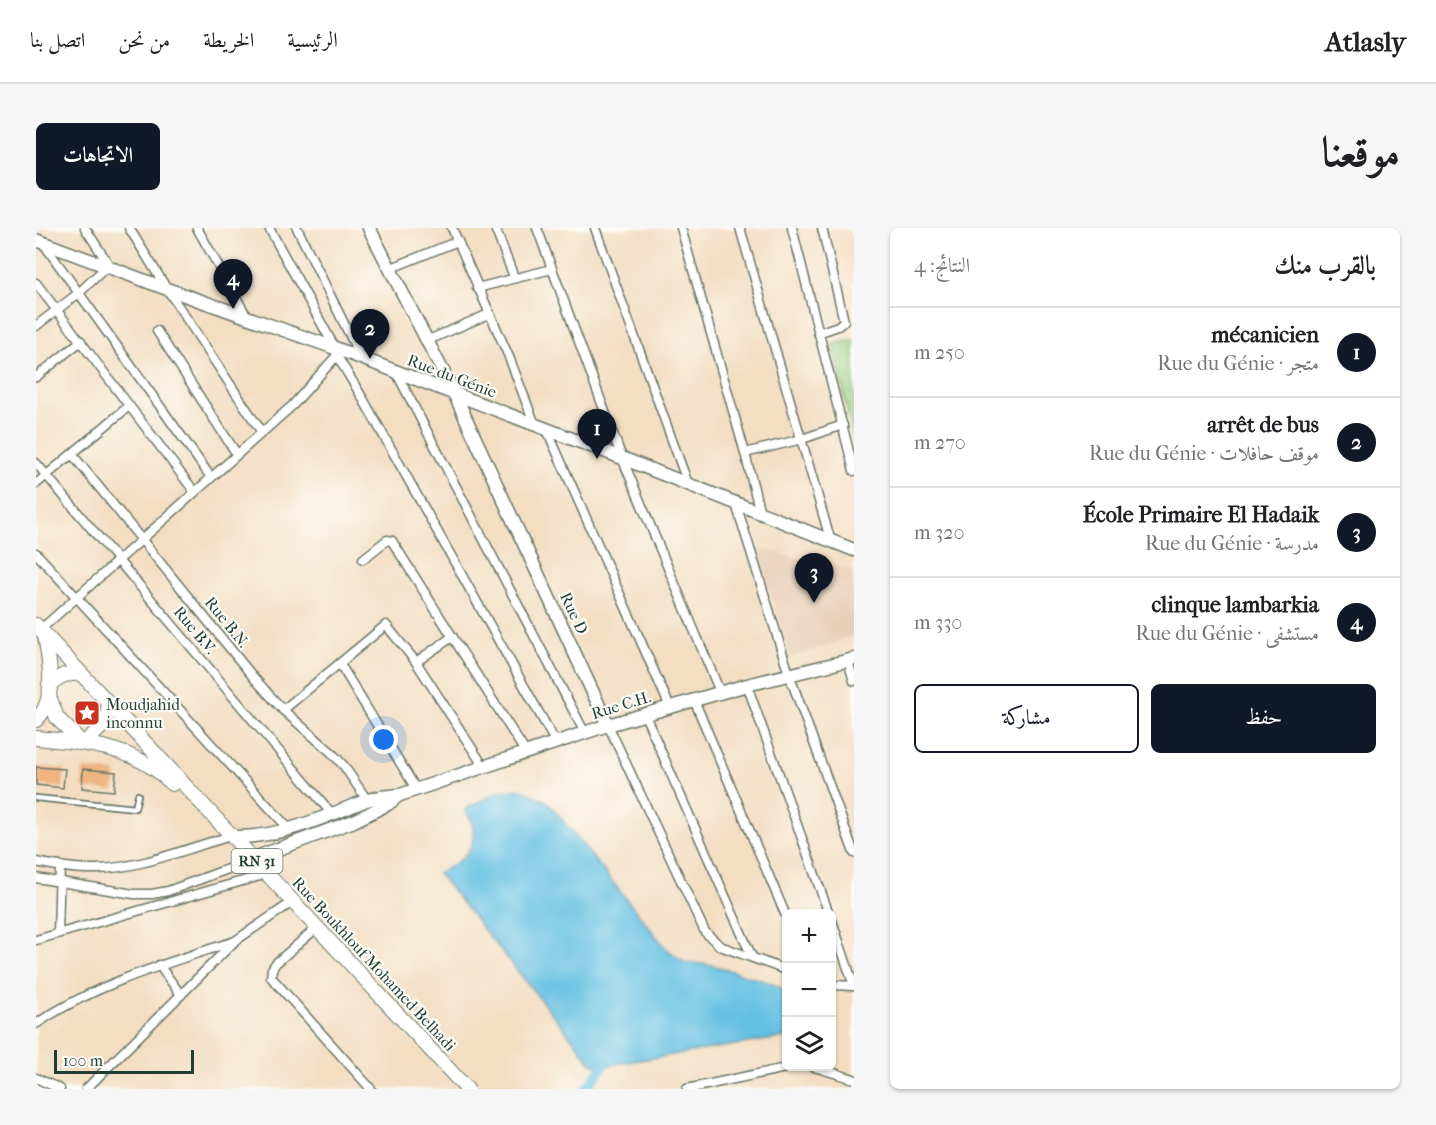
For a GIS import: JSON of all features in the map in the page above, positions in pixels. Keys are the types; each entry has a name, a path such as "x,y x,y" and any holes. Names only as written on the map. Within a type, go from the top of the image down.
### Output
{"main road":[{"name":"Rue Boukhlouf Mohamed Belhadi","path":"40,630 250,860 467,1089"},
{"path":"40,630 49,689 57,718 83,742 106,722 109,703"},
{"path":"36,720 45,710 49,689 63,675 80,673"},
{"name":"Rue Boukhlouf Mohamed Belhadi","path":"36,738 83,742 126,753 152,766 229,837"},
{"name":"Rue Boukhlouf Mohamed Belhadi","path":"250,860 260,876 455,1089"}],"street":[{"path":"36,326 58,311 108,268 85,228"},
{"path":"129,228 261,431"},
{"path":"197,228 247,318"},
{"path":"269,228 556,743"},
{"path":"297,228 361,358"},
{"name":"Rue D","path":"369,228 454,393 705,932 720,946 782,968"},
{"path":"452,228 509,357 535,425"},
{"path":"495,228 514,277"},
{"path":"537,228 622,458 720,692"},
{"path":"595,228 688,484"},
{"path":"681,228 760,513"},
{"path":"740,228 831,542"},
{"path":"792,228 854,471"},
{"path":"818,333 838,326 844,321 822,228"},
{"path":"389,269 458,241"},
{"path":"40,242 80,292 210,476"},
{"name":"Rue du Génie","path":"40,242 454,393 854,550"},
{"path":"477,288 552,269"},
{"path":"36,283 194,491"},
{"path":"36,301 44,294"},
{"path":"426,340 489,314"},
{"path":"157,331 236,453"},
{"path":"36,377 81,341"},
{"path":"40,630 210,476 293,405 338,352"},
{"path":"396,372 585,733"},
{"path":"36,484 129,406"},
{"path":"745,453 802,439 843,425"},
{"path":"547,430 670,707"},
{"name":"Rue B.N.","path":"72,454 216,633 283,710 344,766 367,801"},
{"name":"Rue B.V.","path":"36,463 332,814"},
{"path":"736,504 789,674 854,854"},
{"path":"363,559 387,540 392,541 526,753"},
{"path":"36,553 289,829"},
{"path":"283,710 386,625 416,662 484,767"},
{"path":"416,662 452,637"},
{"path":"851,660 854,681"},
{"name":"Rue C.H.","path":"250,860 354,821 388,804 400,795 608,725 720,692 851,660"},
{"path":"340,664 416,789"},
{"path":"747,685 827,909"},
{"path":"694,700 783,909"},
{"path":"645,715 752,957"},
{"name":"Rue C.H.","path":"229,837 266,836 380,796 400,795"},
{"path":"36,862 98,869 125,866 229,837"},
{"path":"36,878 134,894 160,892 250,860"},
{"path":"58,933 60,866"},
{"path":"36,940 260,876"},
{"path":"160,892 163,904"},
{"path":"86,1089 235,941 288,905"},
{"path":"312,932 276,963 271,977 371,1089"},
{"path":"836,935 854,986 836,985"},
{"path":"36,1024 67,1005 159,965 235,941"},
{"path":"159,965 181,995"},
{"path":"687,1089 705,1088 782,1069"},
{"path":"828,1071 854,1079"},
{"path":"36,1078 60,1089"}],"lane":[{"path":"36,798 135,808 138,795"}],"shaded area":[{"path":"757,548 854,571 854,635 791,658"}],"green space":[{"path":"854,340 854,442 833,344"}],"water":[{"path":"521,789 548,802 665,947 684,962 712,965 771,983 782,989 782,1038 603,1066 592,1063 438,873 457,862 470,848 473,830 465,809 498,792"}],"building":[{"path":"36,767 65,769 63,788 36,785"},
{"path":"83,769 116,772 114,791 82,788"}],"waterway":[{"path":"586,1089 603,1066"}],"place":[{"name":"clinque lambarkia","path":"233,309"},
{"name":"arrêt de bus","path":"370,359"},
{"name":"mécanicien","path":"597,459"},
{"name":"École Primaire El Hadaik","path":"814,603"},
{"name":"Moudjahid inconnu","path":"87,713"}]}
